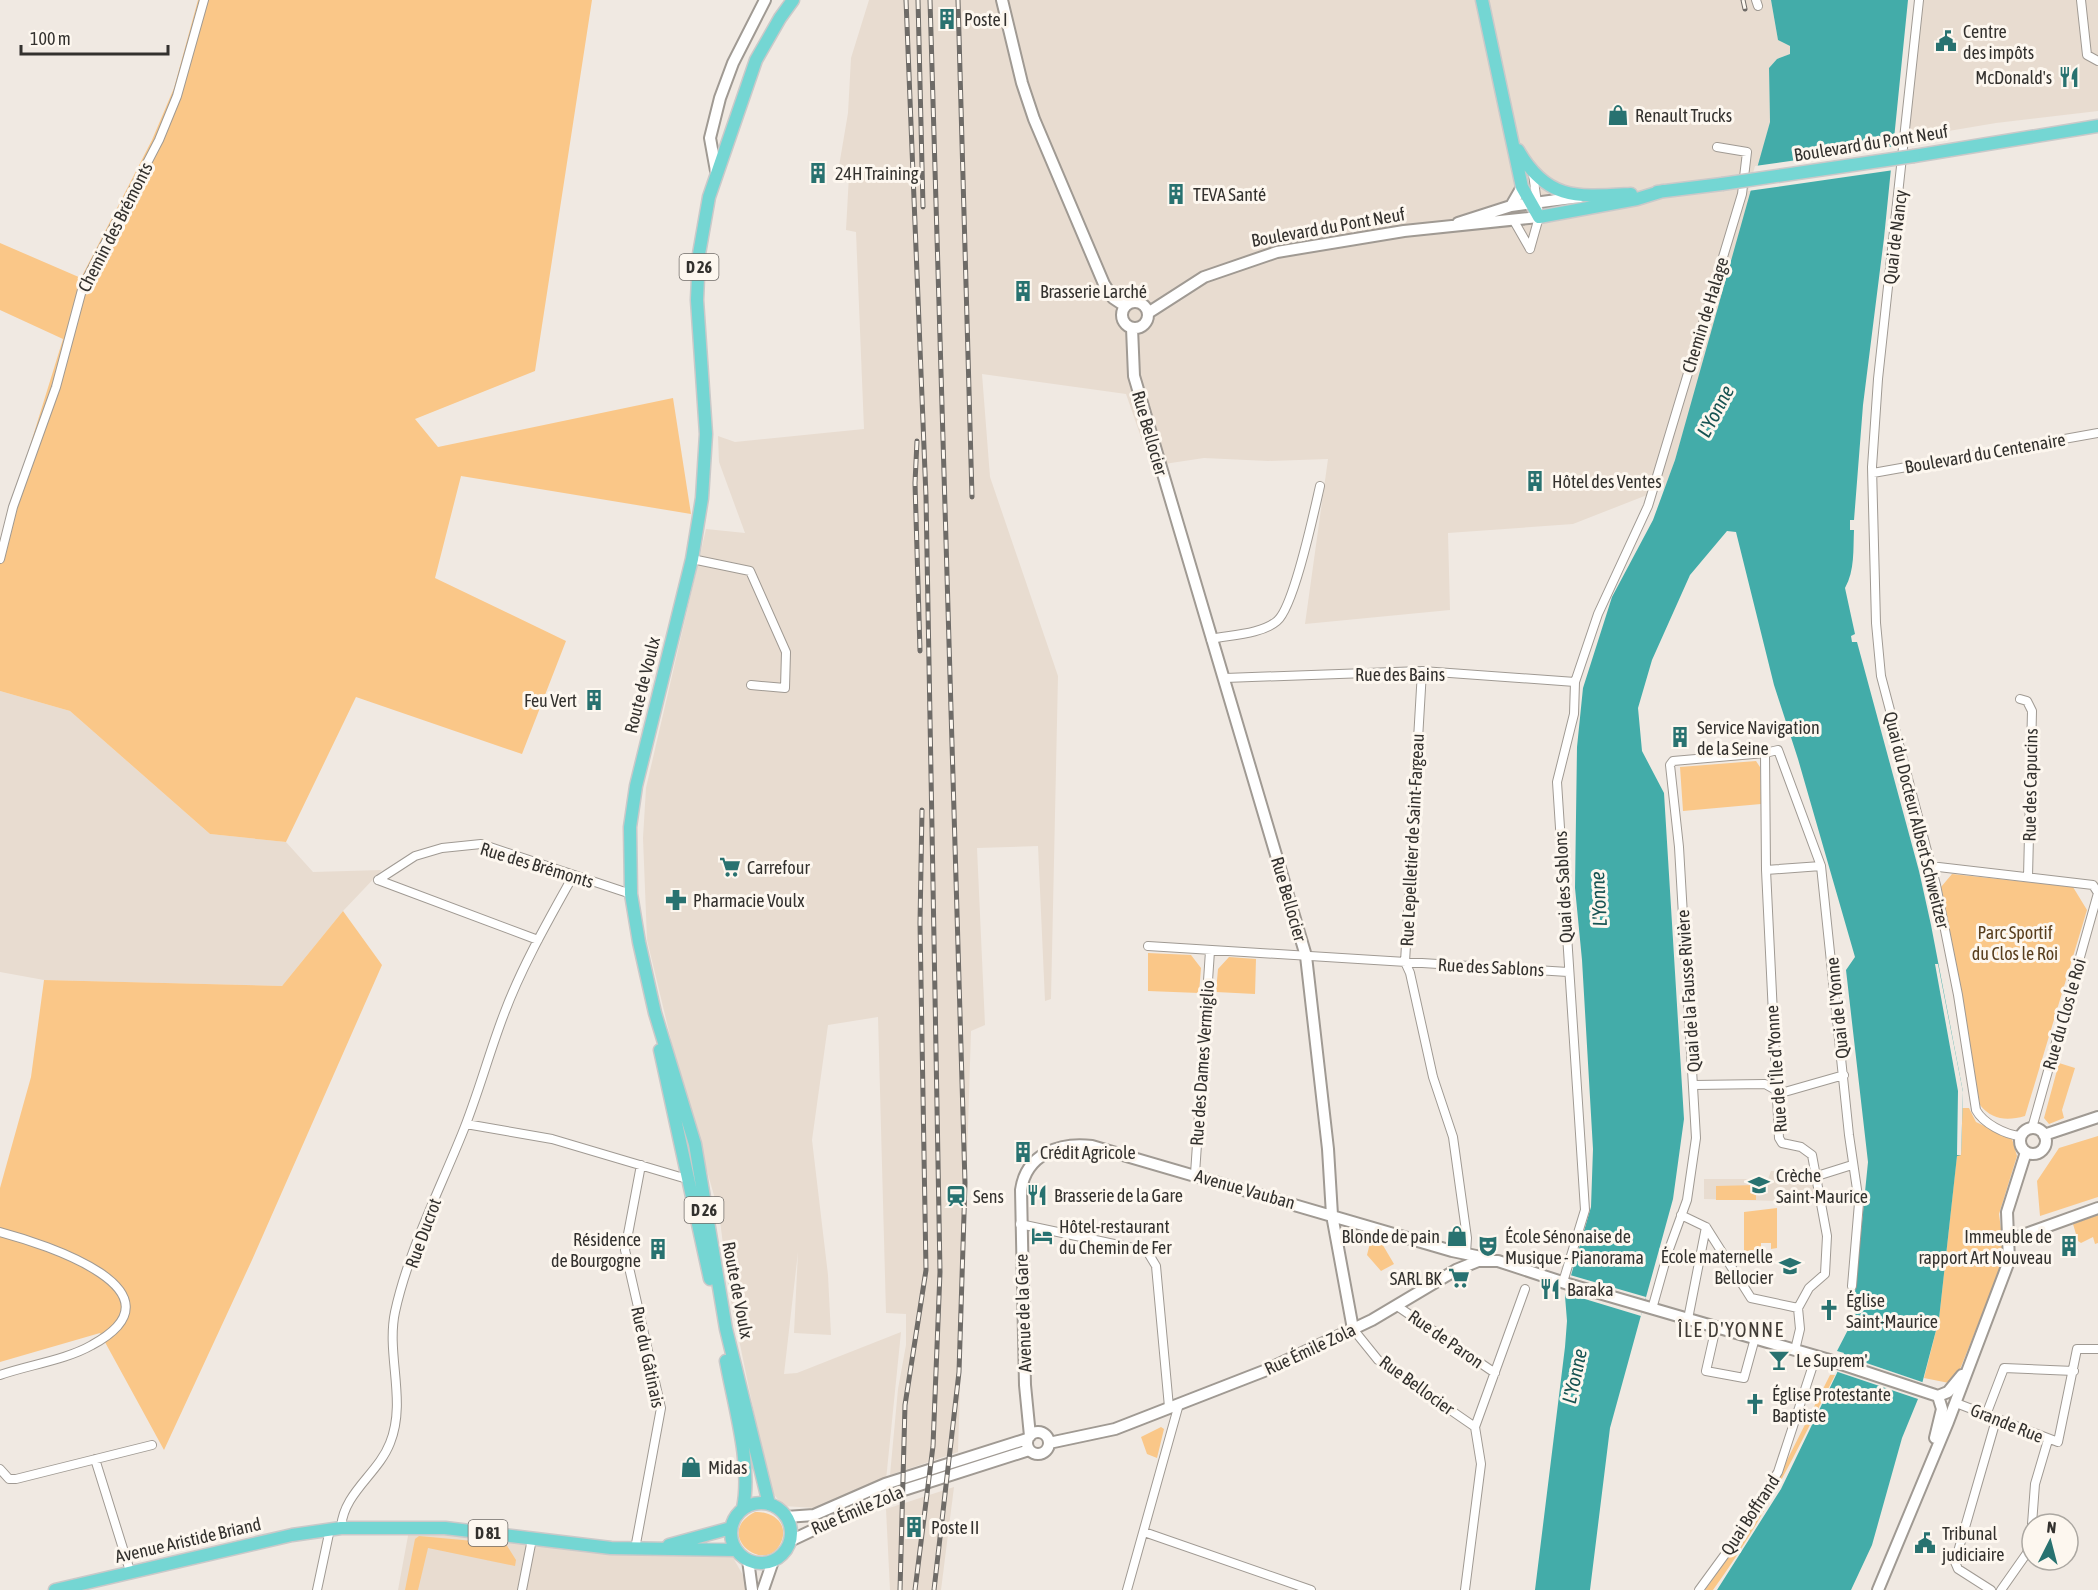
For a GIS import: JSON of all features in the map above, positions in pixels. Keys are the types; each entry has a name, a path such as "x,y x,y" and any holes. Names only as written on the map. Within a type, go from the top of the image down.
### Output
{"main road":[{"name":"D 26","path":"716,171 710,138 720,98 733,63 765,0"},
{"path":"716,171 756,60 794,0"},
{"path":"1002,0 1022,83 1050,161 1104,284 1113,298 1125,306 1138,303 1145,307 1148,313 1145,324 1132,328 1123,319 1125,306"},
{"path":"1482,0 1522,187 1534,202 1539,217"},
{"name":"Boulevard du Pont Neuf","path":"1455,224 1470,217 1534,202 1722,184 2098,127"},
{"path":"1512,140 1533,174"},
{"name":"Route de Voulx","path":"716,171 699,254 698,300 706,434 702,498 692,560 636,786 630,827 631,894 655,1013 663,1070 723,1342 745,1462 747,1491 743,1508"},
{"name":"Boulevard du Pont Neuf","path":"1533,174 1558,190 1586,197"},
{"path":"1511,206 1522,187"},
{"name":"Boulevard du Pont Neuf","path":"1148,313 1204,277 1277,252 1455,224 1514,221 1637,199 1663,191"},
{"name":"Rue Bellocier","path":"1132,328 1134,376 1306,956 1328,1149 1332,1215 1353,1329"},
{"name":"Route de Voulx","path":"655,1013 695,1144 726,1329 769,1504"},
{"path":"2044,1135 2045,1143 2042,1150 2034,1153 2026,1152 2021,1146 2021,1136 2032,1128 2044,1135 2098,1116"},
{"name":"Avenue Vauban","path":"1037,1158 1054,1149 1083,1145 1195,1174 1452,1251 1498,1261"},
{"path":"1878,1590 1956,1403 2009,1261 2007,1212 2026,1152"},
{"name":"Avenue de la Gare","path":"1028,1442 1020,1224 1022,1180 1037,1158"},
{"path":"2009,1240 2098,1208"},
{"path":"1452,1251 1456,1270"},
{"name":"Rue Émile Zola","path":"1048,1443 1115,1429 1264,1371 1353,1329 1456,1270 1471,1263 1498,1261 1647,1308 1816,1356 1935,1395"},
{"path":"1927,1473 1941,1420 1942,1409 1935,1395 1948,1392 1958,1382 1975,1354"},
{"path":"1040,1433 1046,1436 1048,1443 1042,1454 1036,1454 1028,1442 1040,1433"},
{"name":"Rue Émile Zola","path":"790,1541 865,1504 965,1470 1028,1442"},
{"name":"Rue Émile Zola","path":"786,1517 814,1515 885,1484 1028,1442"},
{"path":"758,1503 769,1504 786,1517 790,1526 790,1541 785,1551 772,1561 763,1563 748,1560 736,1550 731,1539 731,1528 735,1517 743,1508 758,1503"},
{"name":"D 81","path":"335,1529 445,1528 634,1549 736,1550"},
{"name":"D 81","path":"657,1548 731,1528"},
{"name":"Avenue Aristide Briand","path":"55,1590 130,1571 335,1529"},
{"path":"748,1560 752,1590"},
{"path":"763,1590 772,1561"}],"street":[{"name":"Chemin des Brémonts","path":"0,559 13,507 56,387 83,286 159,140 177,96 204,0"},
{"name":"Quai de Nancy","path":"1873,473 1878,379 1919,0"},
{"path":"2081,0 2087,55 2098,61"},
{"name":"Chemin de Halage","path":"1648,506 1742,194 1747,152 1717,147"},
{"path":"1533,174 1534,202"},
{"path":"1514,221 1530,249 1539,217"},
{"name":"Boulevard du Centenaire","path":"1873,473 2098,433"},
{"name":"Quai du Docteur Albert Schweitzer","path":"1873,473 1874,587 1881,676 1930,866 1958,995 1976,1110 1981,1119 2014,1136 2021,1136"},
{"path":"1211,639 1268,627 1279,620 1298,575 1320,486"},
{"name":"Quai des Sablons","path":"1566,1283 1585,1210 1582,1134 1568,972 1557,782 1574,714 1575,682 1598,614 1648,506"},
{"path":"692,560 750,571 786,652 785,688 752,685"},
{"name":"Rue des Bains","path":"1225,678 1422,671 1575,682"},
{"name":"Rue Lepelletier de Saint-Fargeau","path":"1422,671 1405,962 1410,973 1433,1077 1453,1137 1467,1238 1466,1253"},
{"name":"Rue des Capucins","path":"2020,699 2027,701 2032,711 2028,877"},
{"name":"Quai de l'Yonne","path":"1765,753 1778,750 1821,866 1852,1165 1859,1203 1852,1286"},
{"name":"Rue de l'Île d'Yonne","path":"1765,753 1766,870 1775,1088 1780,1141 1808,1151 1812,1155 1827,1236 1826,1275 1809,1288 1798,1308"},
{"name":"Quai de la Fausse Rivière","path":"1647,1308 1692,1178 1696,1138 1695,1084 1679,847 1670,765 1673,761 1765,753"},
{"name":"Rue des Brémonts","path":"538,940 378,880 414,856 442,848 481,844 631,894"},
{"path":"1766,870 1821,866"},
{"name":"Rue du Clos le Roi","path":"1930,866 2092,885 2098,893 2032,1128"},
{"name":"Rue Ducrot","path":"317,1590 335,1529 349,1502 390,1444 397,1388 393,1332 396,1311 422,1234 466,1124 504,1013 538,940 573,876"},
{"path":"2089,927 2098,933"},
{"path":"1148,946 1306,956"},
{"name":"Rue des Dames Vermiglio","path":"1195,1174 1210,951"},
{"name":"Rue des Sablons","path":"1306,956 1568,972"},
{"path":"1695,1084 1765,1084 1780,1093 1844,1075"},
{"path":"466,1124 552,1139 687,1179"},
{"name":"Rue du Gâtinais","path":"634,1549 662,1408 625,1250 641,1165"},
{"path":"1817,1176 1852,1165"},
{"path":"1681,1215 1706,1227 1751,1298 1798,1308 1800,1329 1795,1350"},
{"path":"1020,1224 1147,1251 1156,1266 1174,1405 1144,1532 1127,1590"},
{"path":"1688,1319 1706,1227"},
{"path":"0,1232 51,1247 96,1268 116,1284 126,1302 125,1315 104,1337 90,1347 0,1375"},
{"path":"1465,1590 1481,1467 1475,1427 1525,1289"},
{"name":"Rue de Paron","path":"1397,1305 1495,1373"},
{"path":"1716,1327 1706,1371 1744,1378 1755,1338"},
{"name":"Rue Bellocier","path":"1353,1329 1378,1360 1475,1427"},
{"path":"1986,1415 2004,1368 2074,1371 2077,1349 2098,1349"},
{"name":"Quai Boffrand","path":"1699,1590 1737,1538 1778,1472 1816,1356"},
{"name":"Grande Rue","path":"1956,1403 2058,1442 2074,1371"},
{"path":"1991,1590 1955,1565 1996,1420"},
{"path":"2033,1512 2035,1484 2048,1440"},
{"path":"0,1469 9,1479 16,1479 152,1445"},
{"path":"95,1459 130,1571"},
{"path":"1144,1532 1311,1590"},
{"path":"522,1590 532,1539"},
{"path":"2001,1590 2020,1564"}],"shaded area":[{"path":"869,0 1771,0 1778,40 1790,46 1790,54 1777,59 1769,68 1770,122 1722,301 1665,488 1573,524 1448,533 1450,610 1305,624 1328,459 1268,461 1204,458 1151,466 1126,394 982,374 990,477 1058,676 1051,999 1045,1001 1038,846 977,848 985,1025 971,1031 958,1452 890,1475 898,1389 906,1345 906,1314 886,1313 878,1017 828,1025 812,1140 828,1275 831,1335 794,1333 798,1252 784,1374 797,1373 901,1332 886,1480 816,1508 783,1506 772,1492 767,1476 729,1291 719,1213 678,1069 647,940 643,838 646,788 706,529 745,533 719,462 718,436 735,442 864,429 856,232 846,230 849,175 838,172 848,113 851,58"},
{"path":"1921,0 2098,0 2098,111 1996,123 1907,138"},
{"path":"0,691 70,711 210,834 286,842 313,872 382,870 343,911 282,986 44,980 0,972"},
{"name":"Crèche Saint-Maurice","path":"1771,1171 1776,1171 1776,1183 1814,1183 1817,1197 1783,1201 1704,1199 1704,1179 1768,1179"},
{"path":"954,1487 941,1590 890,1590 886,1509"},
{"path":"410,1525 630,1542 731,1554 749,1586 748,1590 398,1590"}],"green space":[{"path":"198,0 592,0 535,371 415,419 438,447 673,398 691,514 461,476 435,578 566,641 522,754 356,697 286,842 210,834 70,711 0,691 0,543 63,339 0,310 0,243 81,278 152,140 174,88"},
{"path":"1756,761 1760,767 1761,804 1683,811 1680,767"},
{"name":"Parc Sportif du Clos le Roi","path":"1952,874 2073,887 2087,910 2025,1116 2000,1118 1990,1114 1980,1105 1941,887"},
{"path":"343,911 382,965 252,1260 164,1450 100,1333 0,1362 0,1188 31,1077 44,980 282,986"},
{"path":"1148,953 1191,955 1201,968 1199,993 1148,991"},
{"path":"1229,957 1256,959 1255,994 1216,992 1218,969"},
{"path":"2059,1063 2075,1068 2062,1110 2064,1118 2049,1124 2044,1118"},
{"path":"1962,1108 1969,1108 1976,1122 2012,1139 2017,1156 1999,1214 2004,1252 2000,1270 1954,1384 1924,1378 1939,1319 1957,1155 1961,1155"},
{"path":"2098,1136 2098,1197 2040,1216 2037,1181 2059,1148"},
{"path":"1756,1185 1756,1200 1716,1200 1716,1186"},
{"path":"1777,1208 1777,1248 1771,1249 1771,1243 1761,1243 1761,1250 1744,1251 1744,1212"},
{"path":"2098,1215 2098,1243 2095,1244 2093,1237 2081,1243 2078,1241 2073,1224"},
{"path":"1371,1239 1381,1242 1394,1264 1381,1271 1367,1255"},
{"path":"1830,1375 1835,1375 1748,1539 1713,1590 1705,1590 1741,1540 1778,1478"},
{"path":"1161,1427 1164,1429 1157,1458 1147,1454 1141,1437"},
{"path":"755,1512 767,1513 777,1519 783,1528 782,1540 775,1551 766,1555 756,1554 747,1549 741,1541 739,1531 743,1521"},
{"path":"419,1536 506,1544 516,1560 515,1566 428,1548 418,1590 405,1590 415,1539"}],"water":[{"name":"L'Yonne","path":"1771,0 1908,0 1884,238 1863,405 1854,520 1850,520 1850,530 1854,530 1853,560 1845,588 1855,634 1851,636 1852,642 1857,642 1919,871 1963,1092 1961,1155 1957,1156 1939,1319 1918,1399 1902,1438 1872,1545 1851,1590 1717,1590 1781,1489 1837,1373 1844,1353 1837,1351 1852,1322 1868,1162 1846,970 1855,957 1798,759 1774,685 1736,532 1727,531 1690,575 1652,660 1638,708 1642,751 1664,793 1684,1119 1673,1199 1610,1428 1590,1590 1535,1590 1565,1347 1567,1321 1565,1296 1591,1207 1593,1149 1582,960 1575,888 1577,747 1583,688 1612,597 1653,520 1675,460 1770,122 1769,68 1777,59 1790,54 1790,46 1778,40"}],"pier":[{"path":"1896,146 1894,170 1748,191 1755,166"},
{"path":"1935,964 1938,964 1963,1092 1961,1155 1957,1155 1958,1091"},
{"path":"1570,1275 1646,1297 1641,1316 1565,1293"},
{"path":"1834,1349 1837,1353 1925,1383 1921,1400 1835,1371 1840,1355 1834,1353"}],"railway":[{"path":"906,0 926,497 940,1272 933,1446 915,1590"},
{"path":"918,0 923,207"},
{"path":"930,0 965,1183 959,1372 934,1590"},
{"path":"958,0 972,497"},
{"path":"1743,0 1745,9"},
{"path":"917,441 915,483 920,651"},
{"path":"900,1590 905,1405 926,1270 920,923 922,810"}],"place":[{"name":"Poste I","path":"947,19"},
{"name":"Centre des impôts","path":"1946,41"},
{"name":"McDonald's","path":"2069,77"},
{"name":"Renault Trucks","path":"1618,115"},
{"name":"24H Training","path":"818,173"},
{"name":"TEVA Santé","path":"1176,194"},
{"name":"Brasserie Larché","path":"1023,291"},
{"name":"Hôtel des Ventes","path":"1535,481"},
{"name":"Feu Vert","path":"594,700"},
{"name":"Service Navigation de la Seine","path":"1680,737"},
{"name":"Carrefour","path":"730,867"},
{"name":"Pharmacie Voulx","path":"676,900"},
{"name":"Crédit Agricole","path":"1023,1152"},
{"name":"Crèche Saint-Maurice","path":"1759,1185"},
{"name":"Brasserie de la Gare","path":"1037,1195"},
{"name":"Sens","path":"956,1196"},
{"name":"Hôtel-restaurant du Chemin de Fer","path":"1042,1236"},
{"name":"Blonde de pain","path":"1457,1236"},
{"name":"École Sénonaise de Musique - Pianorama","path":"1488,1246"},
{"name":"Immeuble de rapport Art Nouveau","path":"2069,1246"},
{"name":"Résidence de Bourgogne","path":"658,1249"},
{"name":"École maternelle Bellocier","path":"1790,1266"},
{"name":"SARL BK","path":"1459,1278"},
{"name":"Baraka","path":"1550,1289"},
{"name":"Église Saint-Maurice","path":"1829,1310"},
{"name":"Le Suprem'","path":"1779,1360"},
{"name":"Église Protestante Baptiste","path":"1755,1404"},
{"name":"Midas","path":"691,1467"},
{"name":"Poste II","path":"914,1527"},
{"name":"Tribunal judiciaire","path":"1925,1543"}],"district":[{"name":"ÎLE D'YONNE","path":"1731,1329"}]}
